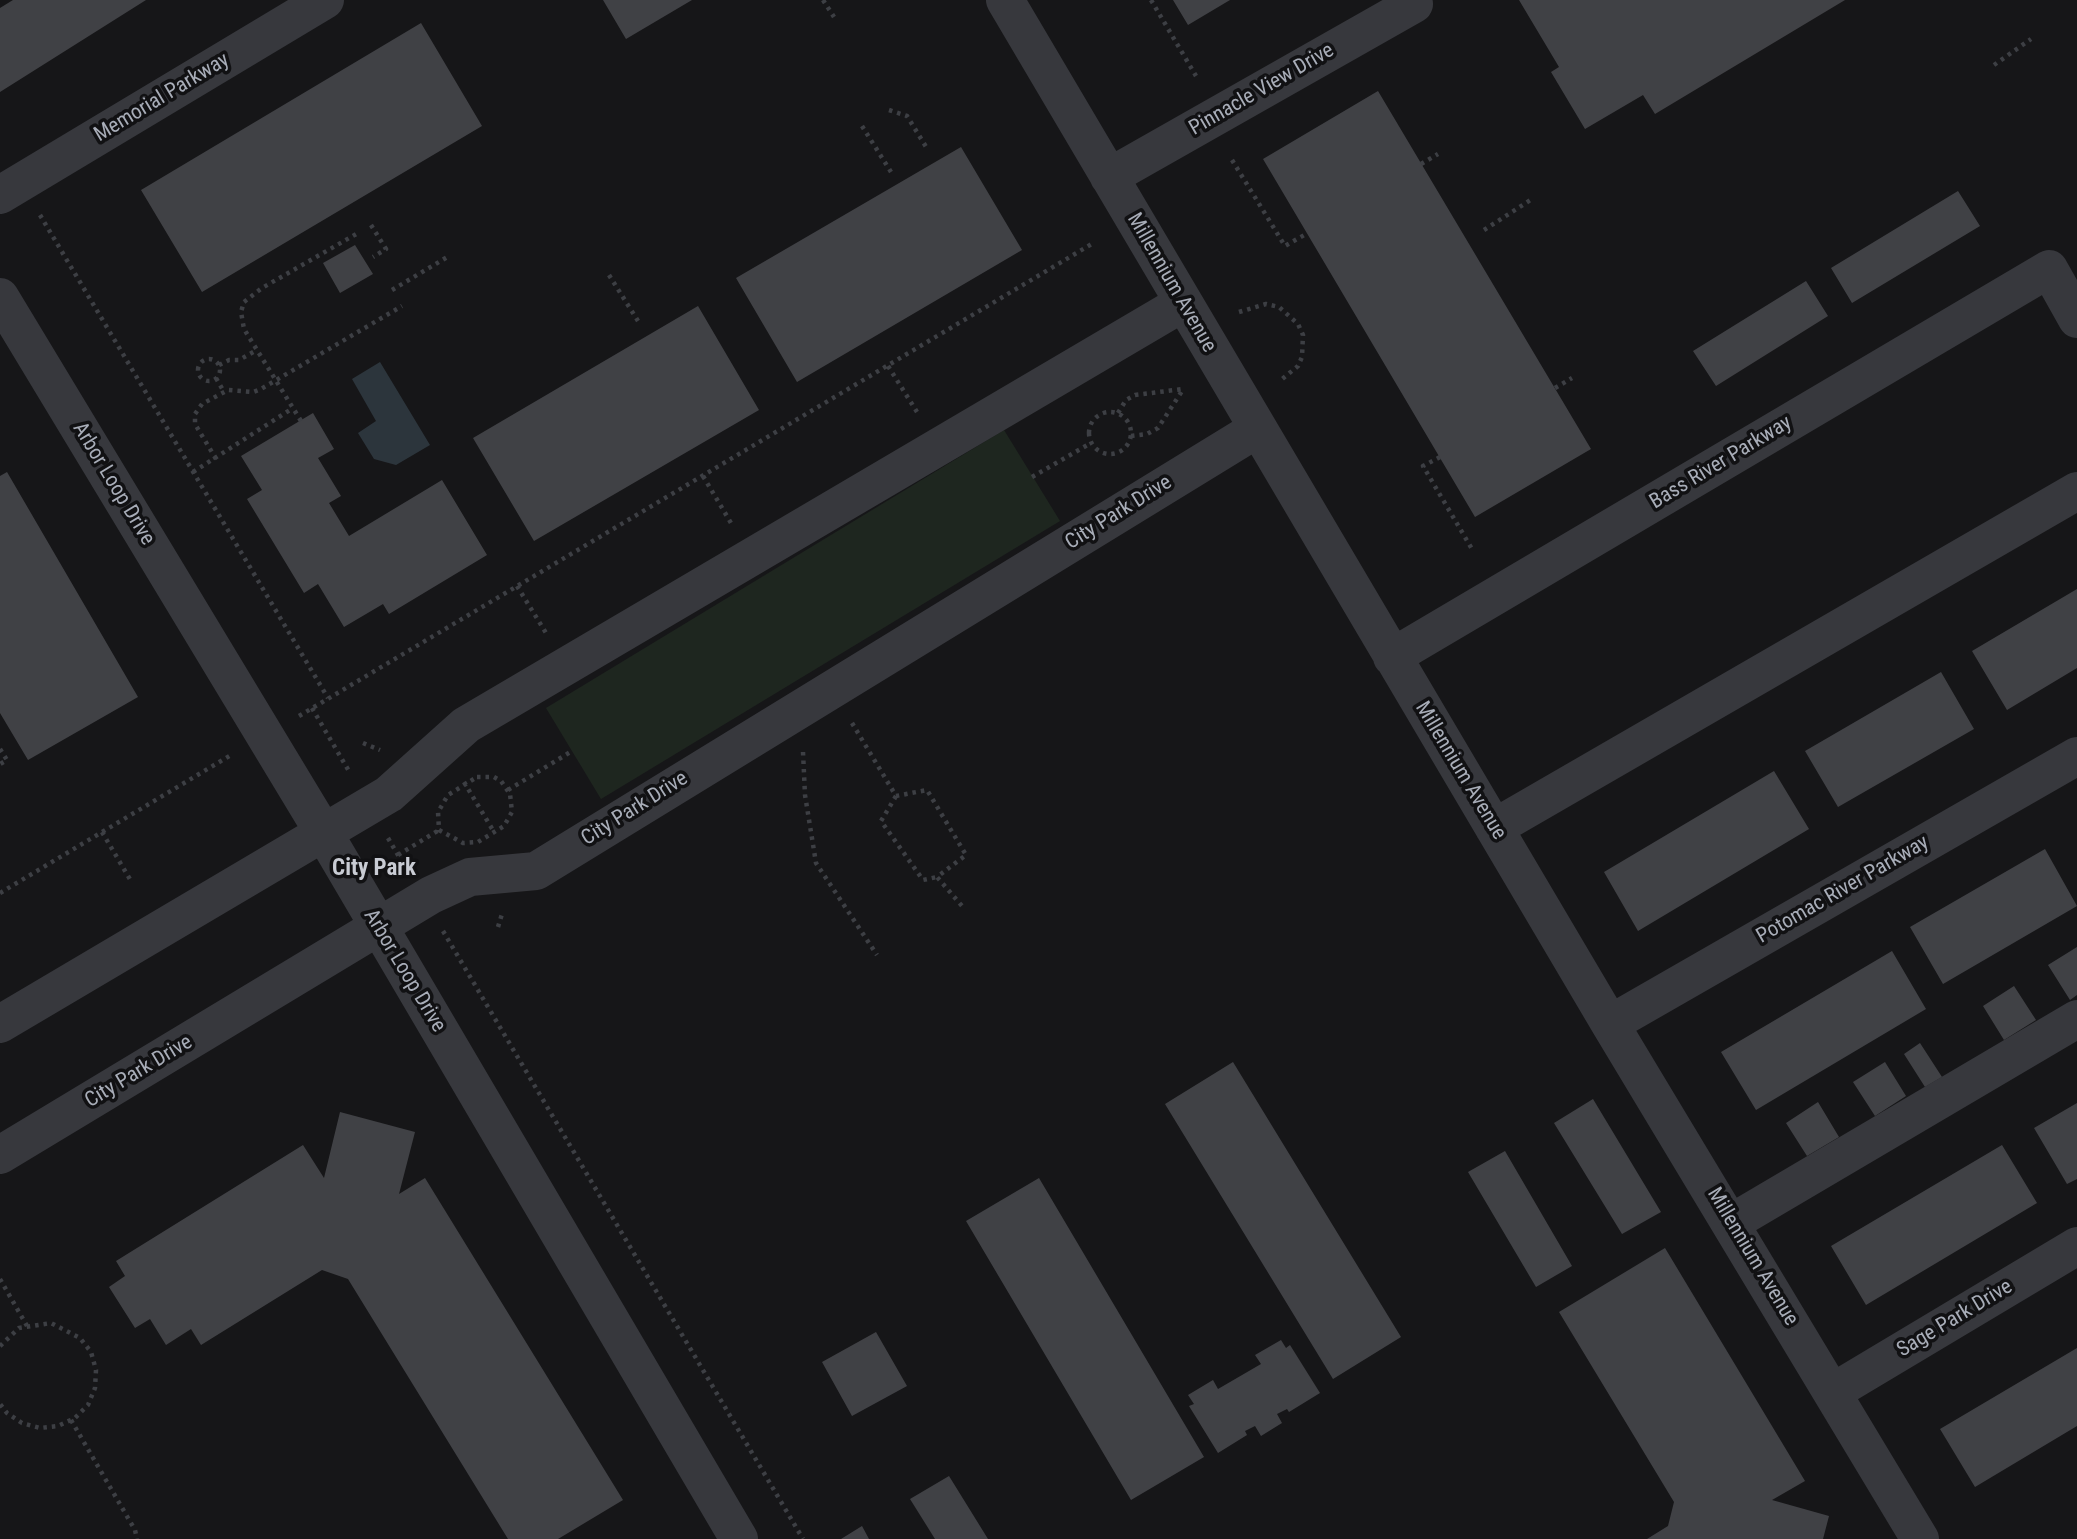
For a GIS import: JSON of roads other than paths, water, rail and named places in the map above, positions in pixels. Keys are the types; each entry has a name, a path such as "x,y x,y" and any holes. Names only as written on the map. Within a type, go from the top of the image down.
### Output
{"street":[{"name":"Memorial Parkway","path":"0,195 325,0"},
{"name":"Millennium Avenue","path":"1005,0 1610,1024 1920,1539"},
{"name":"Pinnacle View Drive","path":"1109,177 1414,4"},
{"name":"Bass River Parkway","path":"1392,657 2049,269 2077,318"},
{"name":"Arbor Loop Drive","path":"0,297 325,835 740,1539"},
{"path":"0,1024 325,835 389,794 466,725 1183,303"},
{"name":"City Park Drive","path":"0,1155 431,895 470,877 536,871 1257,429"},
{"path":"1494,828 2077,491"},
{"name":"Potomac River Parkway","path":"1610,1024 2077,756"},
{"path":"1731,1223 2077,1019"},
{"name":"Sage Park Drive","path":"1833,1392 2077,1247"}],"district":[{"name":"City Park","path":"374,869"}]}
